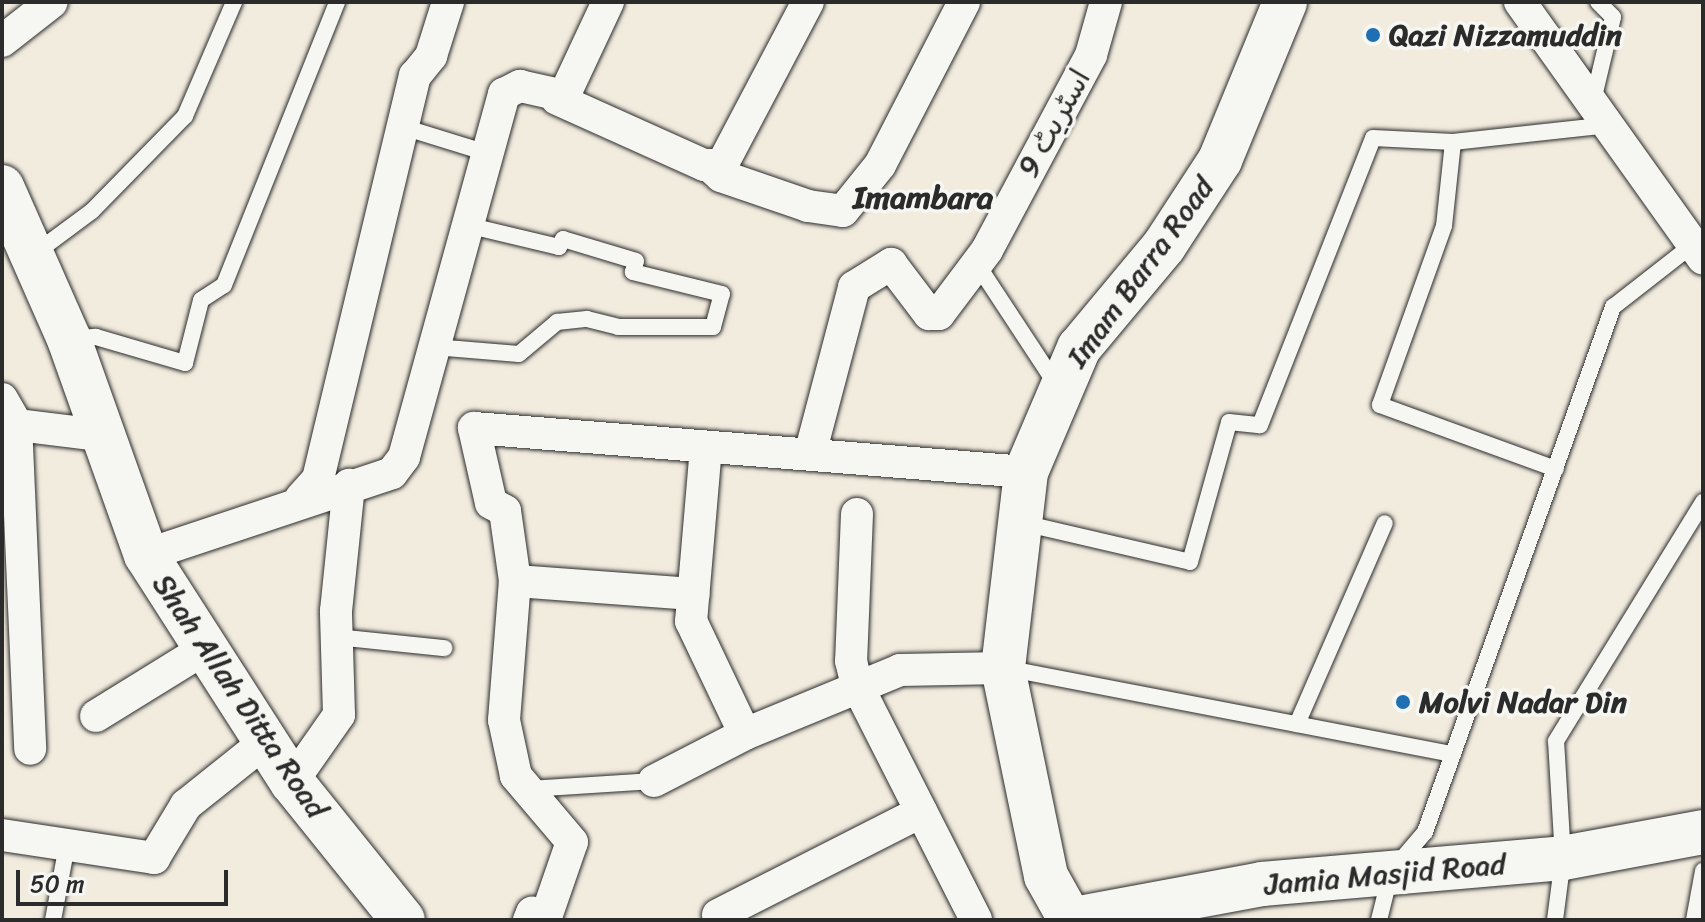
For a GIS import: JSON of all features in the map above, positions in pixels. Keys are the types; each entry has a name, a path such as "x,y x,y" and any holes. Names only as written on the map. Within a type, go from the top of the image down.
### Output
{"street":[{"path":"2,41 52,2"},
{"path":"301,498 318,479 355,347 415,76 431,56 448,2"},
{"path":"557,99 608,2"},
{"path":"710,166 722,165 808,2"},
{"path":"146,555 301,498 392,473 404,457 487,153 511,86 557,99 710,166 721,176 808,206 843,211 880,165 964,2"},
{"name":"اسٹریٹ 9","path":"810,454 854,287 891,264 936,317 977,264 1091,55 1106,2"},
{"name":"Imam Barra Road","path":"1069,920 1046,876 1003,668 1026,472 1059,388 1079,348 1164,246 1220,160 1285,2"},
{"path":"1520,2 1699,251"},
{"name":"Shah Allah Ditta Road","path":"2,187 69,339 100,435 146,555 203,650 292,782 403,920"},
{"path":"30,749 7,415 100,435"},
{"path":"529,920 532,913 546,917 572,842 516,776 504,720 515,581 505,511 491,503 474,428 1026,472"},
{"path":"706,447 691,621 745,734"},
{"path":"292,782 339,715 337,637 349,485"},
{"path":"857,514 851,661 857,685 976,920"},
{"path":"515,581 694,594"},
{"path":"96,716 203,650"},
{"path":"654,781 745,734 857,685 900,670 1003,668"},
{"path":"2,835 154,858 186,805 265,742"},
{"path":"718,915 921,812"},
{"name":"Jamia Masjid Road","path":"1069,920 1262,884 1563,858 1703,832"}],"lane":[{"path":"34,254 92,211 185,116 234,2"},
{"path":"69,339 96,337 185,363 201,300 224,285 337,2"},
{"path":"1020,522 1190,562 1229,422 1260,425 1373,138 1453,142 1602,113 1613,17 1598,2"},
{"path":"403,127 487,153"},
{"path":"1453,142 1444,226 1380,405 1556,469"},
{"path":"434,347 519,354 557,322 587,319 618,327 713,327 722,294 633,272 636,261 563,239 559,247 467,225"},
{"path":"1379,920 1391,872 1425,832 1613,307 1699,251"},
{"path":"977,264 1059,388"},
{"path":"1555,920 1563,858 1556,741 1703,502"},
{"path":"1297,724 1385,523"},
{"path":"337,637 444,648"},
{"path":"1003,668 1453,754"},
{"path":"527,790 654,781"},
{"path":"53,920 67,845"},
{"path":"1694,920 1703,871"}],"place":[{"name":"Qazi Nizzamuddin","path":"1373,35"},
{"name":"Molvi Nadar Din","path":"1403,702"}],"district":[{"name":"Imambara","path":"923,198"}]}
